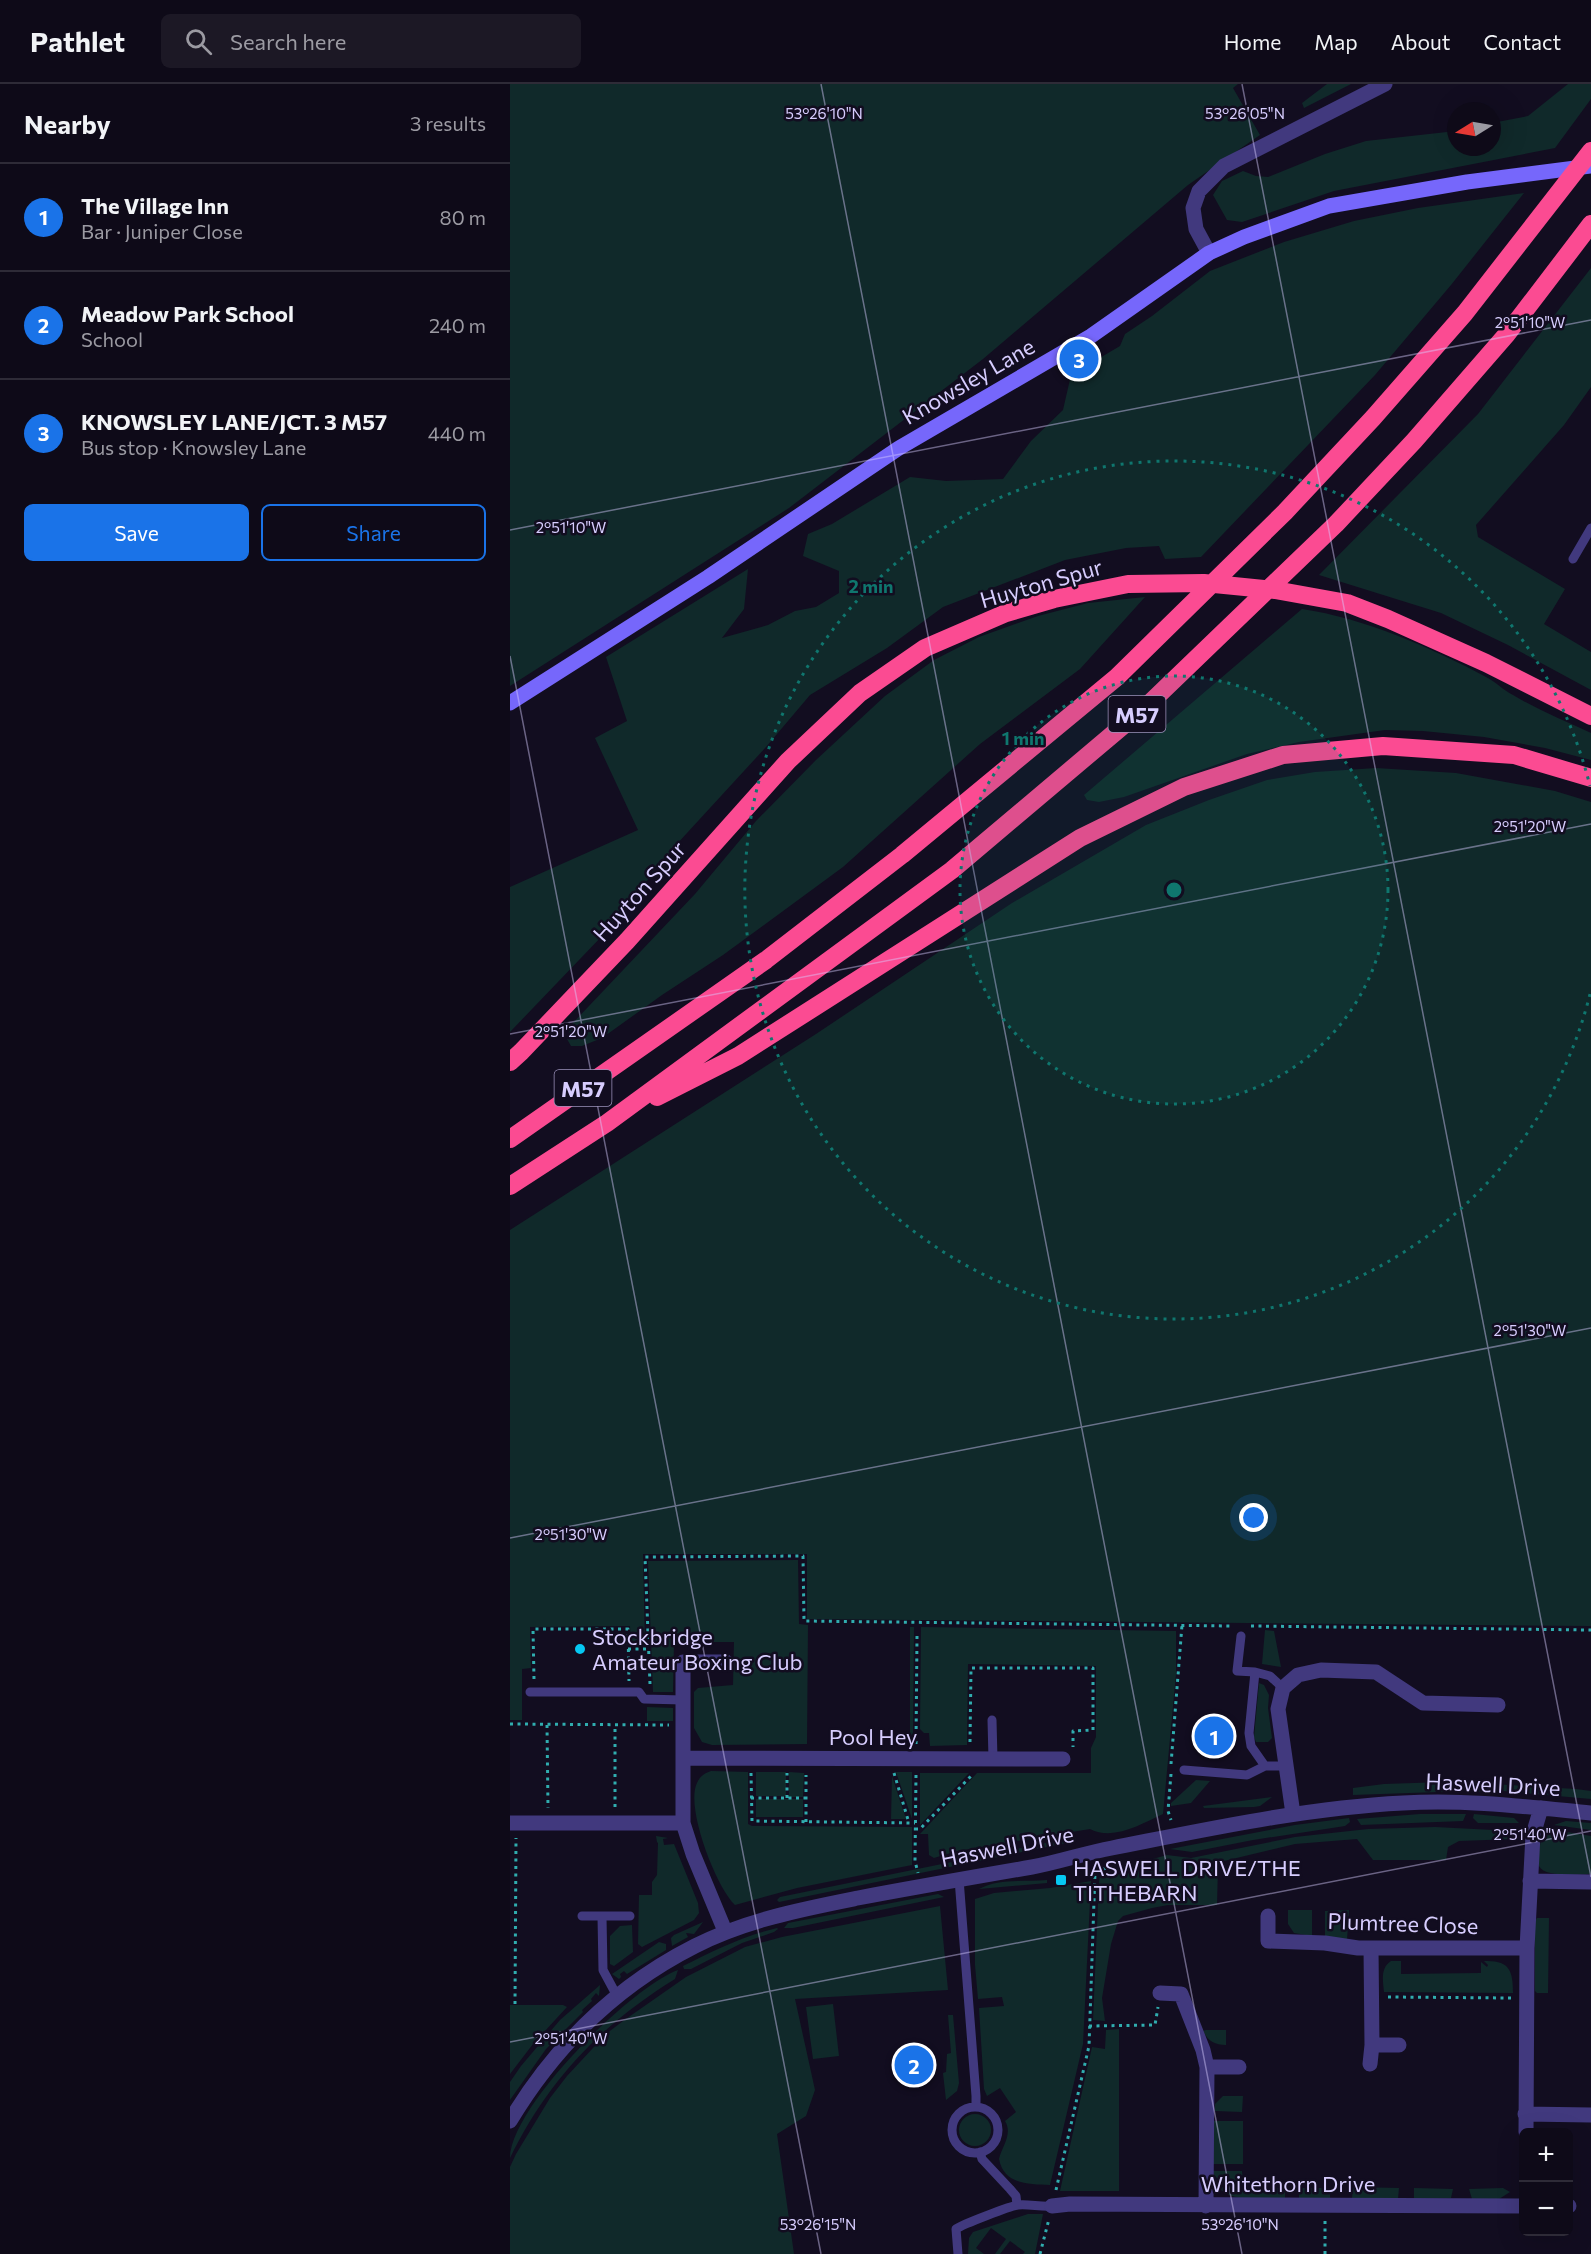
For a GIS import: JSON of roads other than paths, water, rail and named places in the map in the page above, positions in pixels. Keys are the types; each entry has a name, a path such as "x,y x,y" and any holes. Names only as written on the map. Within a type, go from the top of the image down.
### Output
{"highway":[{"name":"M57","path":"510,1138 766,960 902,855 1117,676 1285,512 1373,418 1465,313 1591,151"},
{"name":"M57","path":"510,1186 607,1123 952,870 1151,702 1336,524 1414,441 1507,334 1591,224"},
{"name":"Huyton Spur","path":"510,1062 627,941 788,762 860,693 925,648 1006,613 1054,599 1128,584 1204,584 1275,590 1347,603 1388,619 1486,663 1591,716"},
{"name":"M57","path":"607,1123 738,1056 1080,838 1184,787 1282,756 1383,746 1514,755 1591,778"}],"main road":[{"name":"Knowsley Lane","path":"510,704 708,577 899,448 1091,336 1209,253 1284,221 1329,206 1467,182 1591,166"}],"street":[{"path":"1209,253 1196,229 1193,208 1199,191 1224,166 1385,84"},
{"path":"725,1931 693,1854 683,1823 683,1662 726,1662"},
{"path":"1293,1814 1278,1709 1283,1688 1299,1675 1321,1670 1376,1672 1423,1702 1498,1705"},
{"name":"Pool Hey","path":"683,1758 1063,1759"},
{"name":"Haswell Drive","path":"510,2121 546,2067 579,2029 617,1996 666,1962 725,1931 780,1915 1035,1866 1176,1835 1293,1814 1403,1803 1459,1803 1591,1813"},
{"path":"1526,2128 1527,1948 1533,1835 1540,1808"},
{"path":"513,1823 683,1823"},
{"path":"1530,1881 1591,1882"},
{"name":"Plumtree Close","path":"1268,1916 1268,1941 1325,1943 1371,1948 1527,1948"},
{"path":"1370,2064 1372,2045 1371,1948"},
{"path":"1160,1993 1181,1994 1203,2050 1207,2067 1206,2206"},
{"path":"1372,2045 1399,2045"},
{"path":"1207,2067 1239,2067"},
{"path":"1525,2114 1591,2115"},
{"name":"Whitethorn Drive","path":"1052,2206 1070,2204 1519,2206"}],"lane":[{"path":"1573,559 1591,528"},
{"path":"1241,1636 1237,1671 1270,1676 1283,1688"},
{"path":"1255,1672 1249,1733 1251,1746 1265,1766"},
{"path":"532,1692 639,1692 644,1699 683,1700"},
{"path":"992,1720 993,1759"},
{"path":"1184,1770 1247,1775 1265,1766 1286,1766"},
{"path":"959,1879 976,2107"},
{"path":"582,1916 630,1916"},
{"path":"602,1917 603,1970 617,1996"},
{"path":"976,2107 989,2112 997,2124 998,2131 992,2144 980,2152 965,2151 958,2146 952,2132 956,2117 968,2108 976,2107"},
{"path":"980,2152 982,2159 1016,2196 1017,2205"},
{"path":"958,2254 956,2229 965,2223 983,2219 1017,2205 1052,2206"}],"place":[{"name":"KNOWSLEY LANE/JCT. 3 M57","path":"1079,359"},
{"name":"Stockbridge Amateur Boxing Club","path":"580,1649"},
{"name":"The Village Inn","path":"1214,1736"},
{"name":"HASWELL DRIVE/THE TITHEBARN","path":"1061,1880"},
{"name":"Meadow Park School","path":"914,2065"}]}
